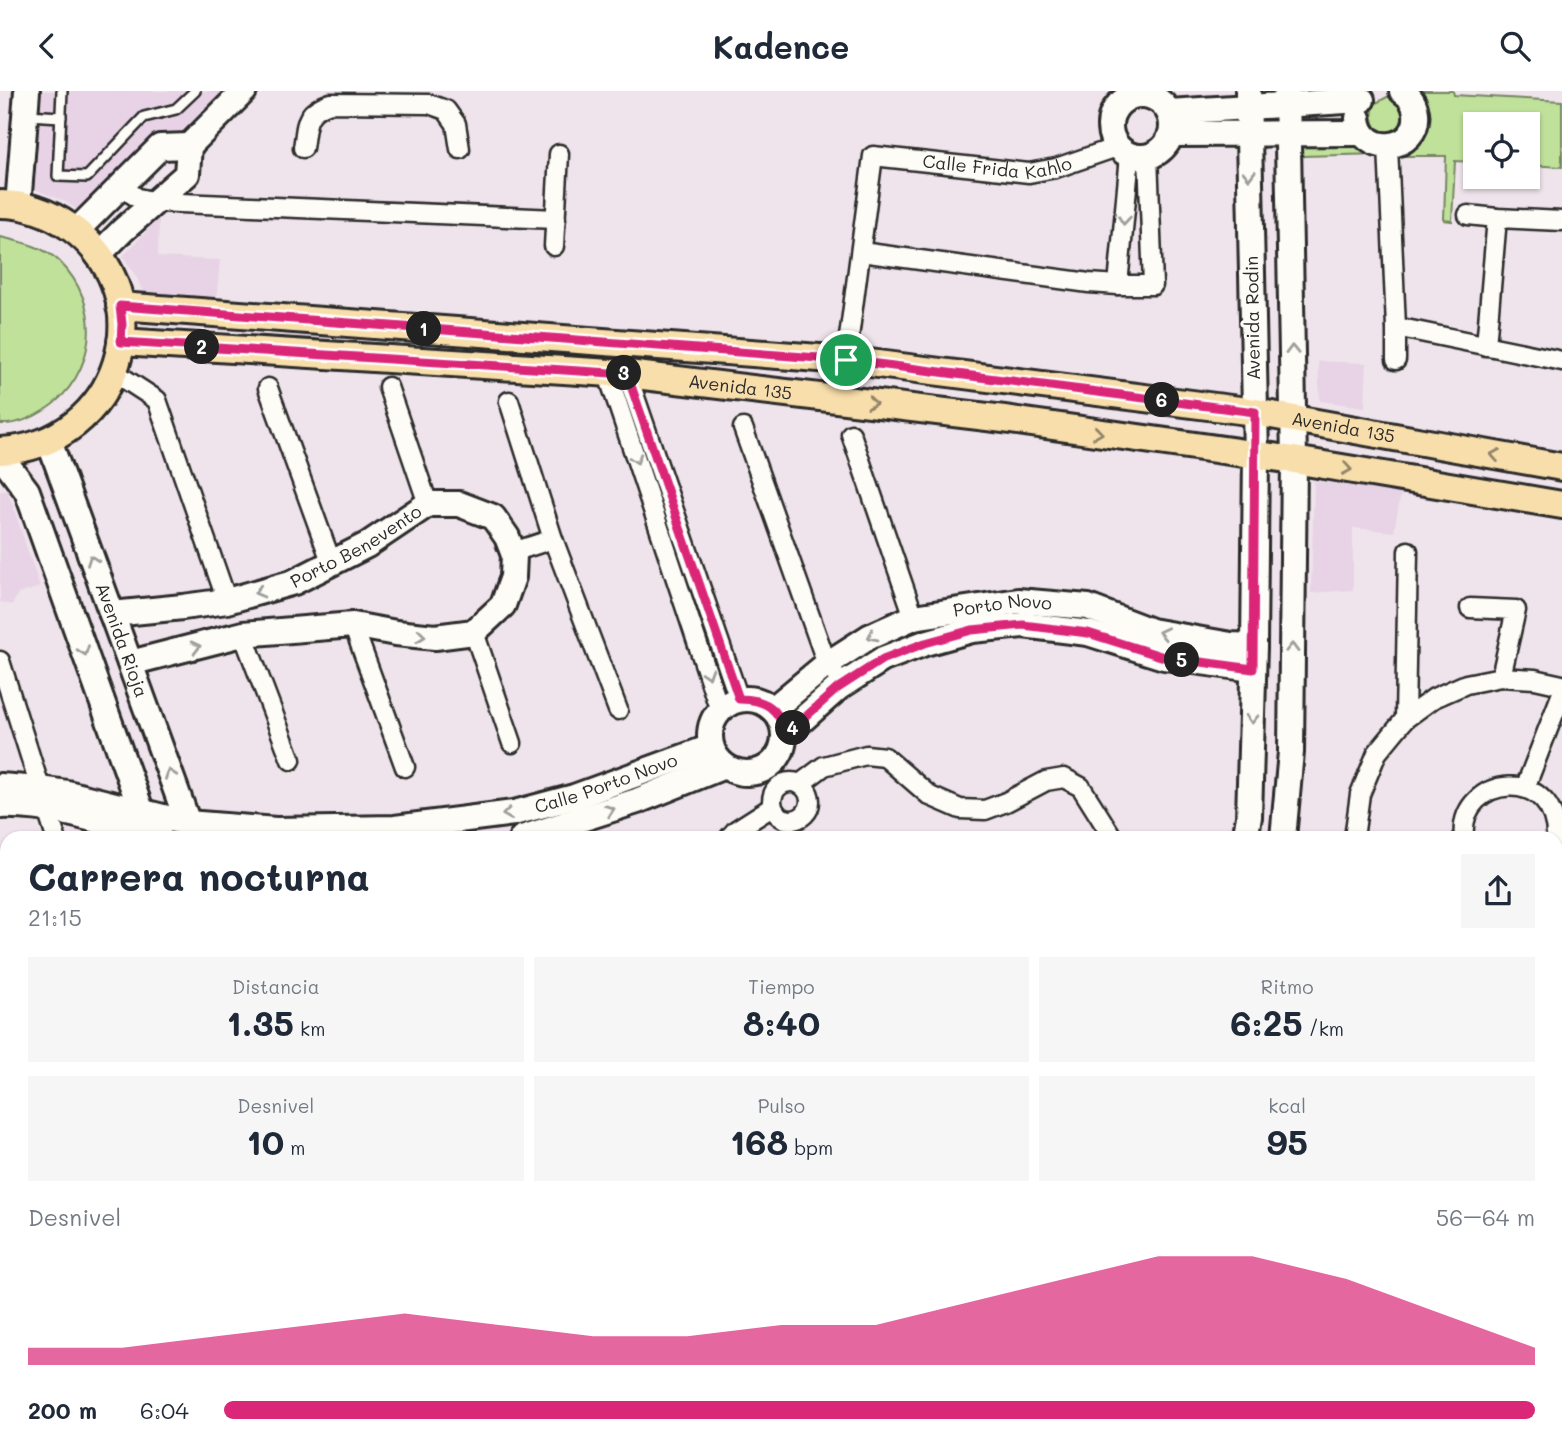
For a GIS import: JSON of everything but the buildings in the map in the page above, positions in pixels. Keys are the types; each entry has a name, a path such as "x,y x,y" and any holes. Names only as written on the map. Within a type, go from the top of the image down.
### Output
{"main road":[{"path":"0,453 49,441 74,426 88,413 100,398 114,372 122,324 120,306 110,274 98,255 76,231 49,215 9,205"},
{"name":"Avenida 135","path":"120,306 846,360 1255,412 1562,467"},
{"name":"Avenida 135","path":"121,342 617,373 1004,419 1294,460 1562,505"}],"street":[{"path":"98,255 187,174 189,146 244,91"},
{"path":"1366,95 1357,111 1362,133 1378,145 1388,146 1398,144 1406,138 1413,131 1416,121 1412,101 1402,91"},
{"path":"1139,93 1155,98 1166,106 1170,123 1164,147 1158,152 1132,153 1112,139 1110,131 1112,113 1123,100 1139,93"},
{"path":"1170,123 1248,99 1366,95"},
{"path":"303,148 308,116 317,107 386,97 429,104 446,110 456,124 460,149"},
{"path":"1284,831 1291,752 1294,460 1287,98"},
{"name":"Avenida Rodin","path":"1246,831 1254,657 1256,455 1248,99"},
{"path":"9,205 26,103"},
{"path":"1170,123 1248,134 1362,133"},
{"path":"76,231 160,147 189,146"},
{"path":"1388,146 1396,360"},
{"path":"1118,285 1132,153"},
{"path":"846,360 861,252 1088,283 1153,285 1132,153"},
{"name":"Calle Frida Kahlo","path":"861,252 873,156 1029,173 1132,153"},
{"path":"554,246 559,154"},
{"path":"121,187 138,198 156,202 556,219"},
{"path":"1468,215 1562,221"},
{"path":"1486,346 1497,218"},
{"path":"1396,327 1562,361"},
{"path":"114,372 157,400 227,601"},
{"path":"617,373 641,416 729,705"},
{"path":"617,373 623,422 729,705"},
{"path":"388,387 428,504"},
{"path":"268,388 332,564"},
{"path":"509,401 553,539 618,710"},
{"path":"623,422 641,416"},
{"path":"743,428 827,664 842,685"},
{"path":"851,434 914,617"},
{"name":"Avenida Rioja","path":"49,441 190,831"},
{"path":"0,453 27,491 141,811 151,831"},
{"name":"Porto Benevento","path":"112,614 227,601 294,582 367,545 428,504 459,504 493,517 507,537 513,552"},
{"path":"130,663 243,634 353,625 435,637 474,632 503,605 513,577 513,552 553,539"},
{"path":"1405,719 1408,551"},
{"name":"Porto Novo","path":"773,709 827,664 869,637 914,617 1018,601 1088,607 1151,631 1220,643 1254,657"},
{"path":"1470,608 1517,610 1501,677"},
{"path":"353,625 405,767"},
{"name":"Porto Novo","path":"785,735 842,685 883,659 925,643 972,630 1023,625 1088,633 1164,657 1254,657"},
{"path":"474,632 512,743"},
{"path":"243,634 291,760"},
{"path":"0,661 53,831"},
{"path":"1355,831 1360,794 1377,753 1405,719 1434,698 1466,684 1501,677 1535,679 1562,685"},
{"path":"1529,790 1562,693"},
{"path":"751,699 763,702 773,709 779,716 785,735 778,758 769,767 758,772 734,772 717,756 710,734 713,721 729,705 751,699"},
{"path":"1529,790 1562,728"},
{"path":"800,784 824,766 866,755 885,758 930,796 960,809 985,810 1045,781 1064,778 1081,787 1109,831"},
{"name":"Calle Porto Novo","path":"0,806 67,793 141,811 190,831 395,828 514,813 717,756"},
{"name":"Calle Porto Novo","path":"544,831 637,801 717,756"},
{"path":"781,784 800,784 809,793 808,812 798,820 785,820 775,813 772,807 772,794 781,784"},
{"name":"Calle Porto Novo","path":"0,786 42,799 72,814 133,831"},
{"path":"1464,831 1465,819 1472,806 1483,795 1496,788 1511,786 1529,790 1544,801 1553,813 1557,831"},
{"path":"735,831 772,807"}],"lane":[{"path":"62,91 58,176 87,177 144,117 176,110 195,91"},
{"path":"26,103 61,117"}],"shaded area":[{"path":"40,91 227,91 178,137 79,211 64,201 34,189 29,179 36,155"},
{"path":"159,218 158,257 220,260 216,305 147,303 137,278 123,256"},
{"path":"1318,361 1367,363 1365,407 1320,401"},
{"path":"1314,481 1401,493 1394,532 1353,528 1353,590 1311,593"},
{"path":"0,491 8,491 40,587 18,594 12,605 0,602"}],"green space":[{"path":"1419,91 1453,91 1454,95 1562,101 1562,167 1540,166 1540,112 1463,112 1463,161 1455,161 1452,221 1444,220 1446,156 1405,156 1404,151 1426,133 1431,117 1426,100"},
{"path":"1393,97 1406,108 1402,129 1384,133 1376,127 1373,113 1376,103"},
{"path":"1358,137 1381,154 1302,156 1302,140"},
{"path":"0,237 39,248 59,261 83,298 88,318 84,359 75,378 62,395 35,416 6,424 0,424"}],"route":[{"path":"120,306 535,337 846,360 1255,412 1253,669 1164,657 1088,633 1023,625 972,630 925,643 883,659 838,688 785,735 779,716 773,709 763,702 739,699 627,374 121,342 120,306"}]}
